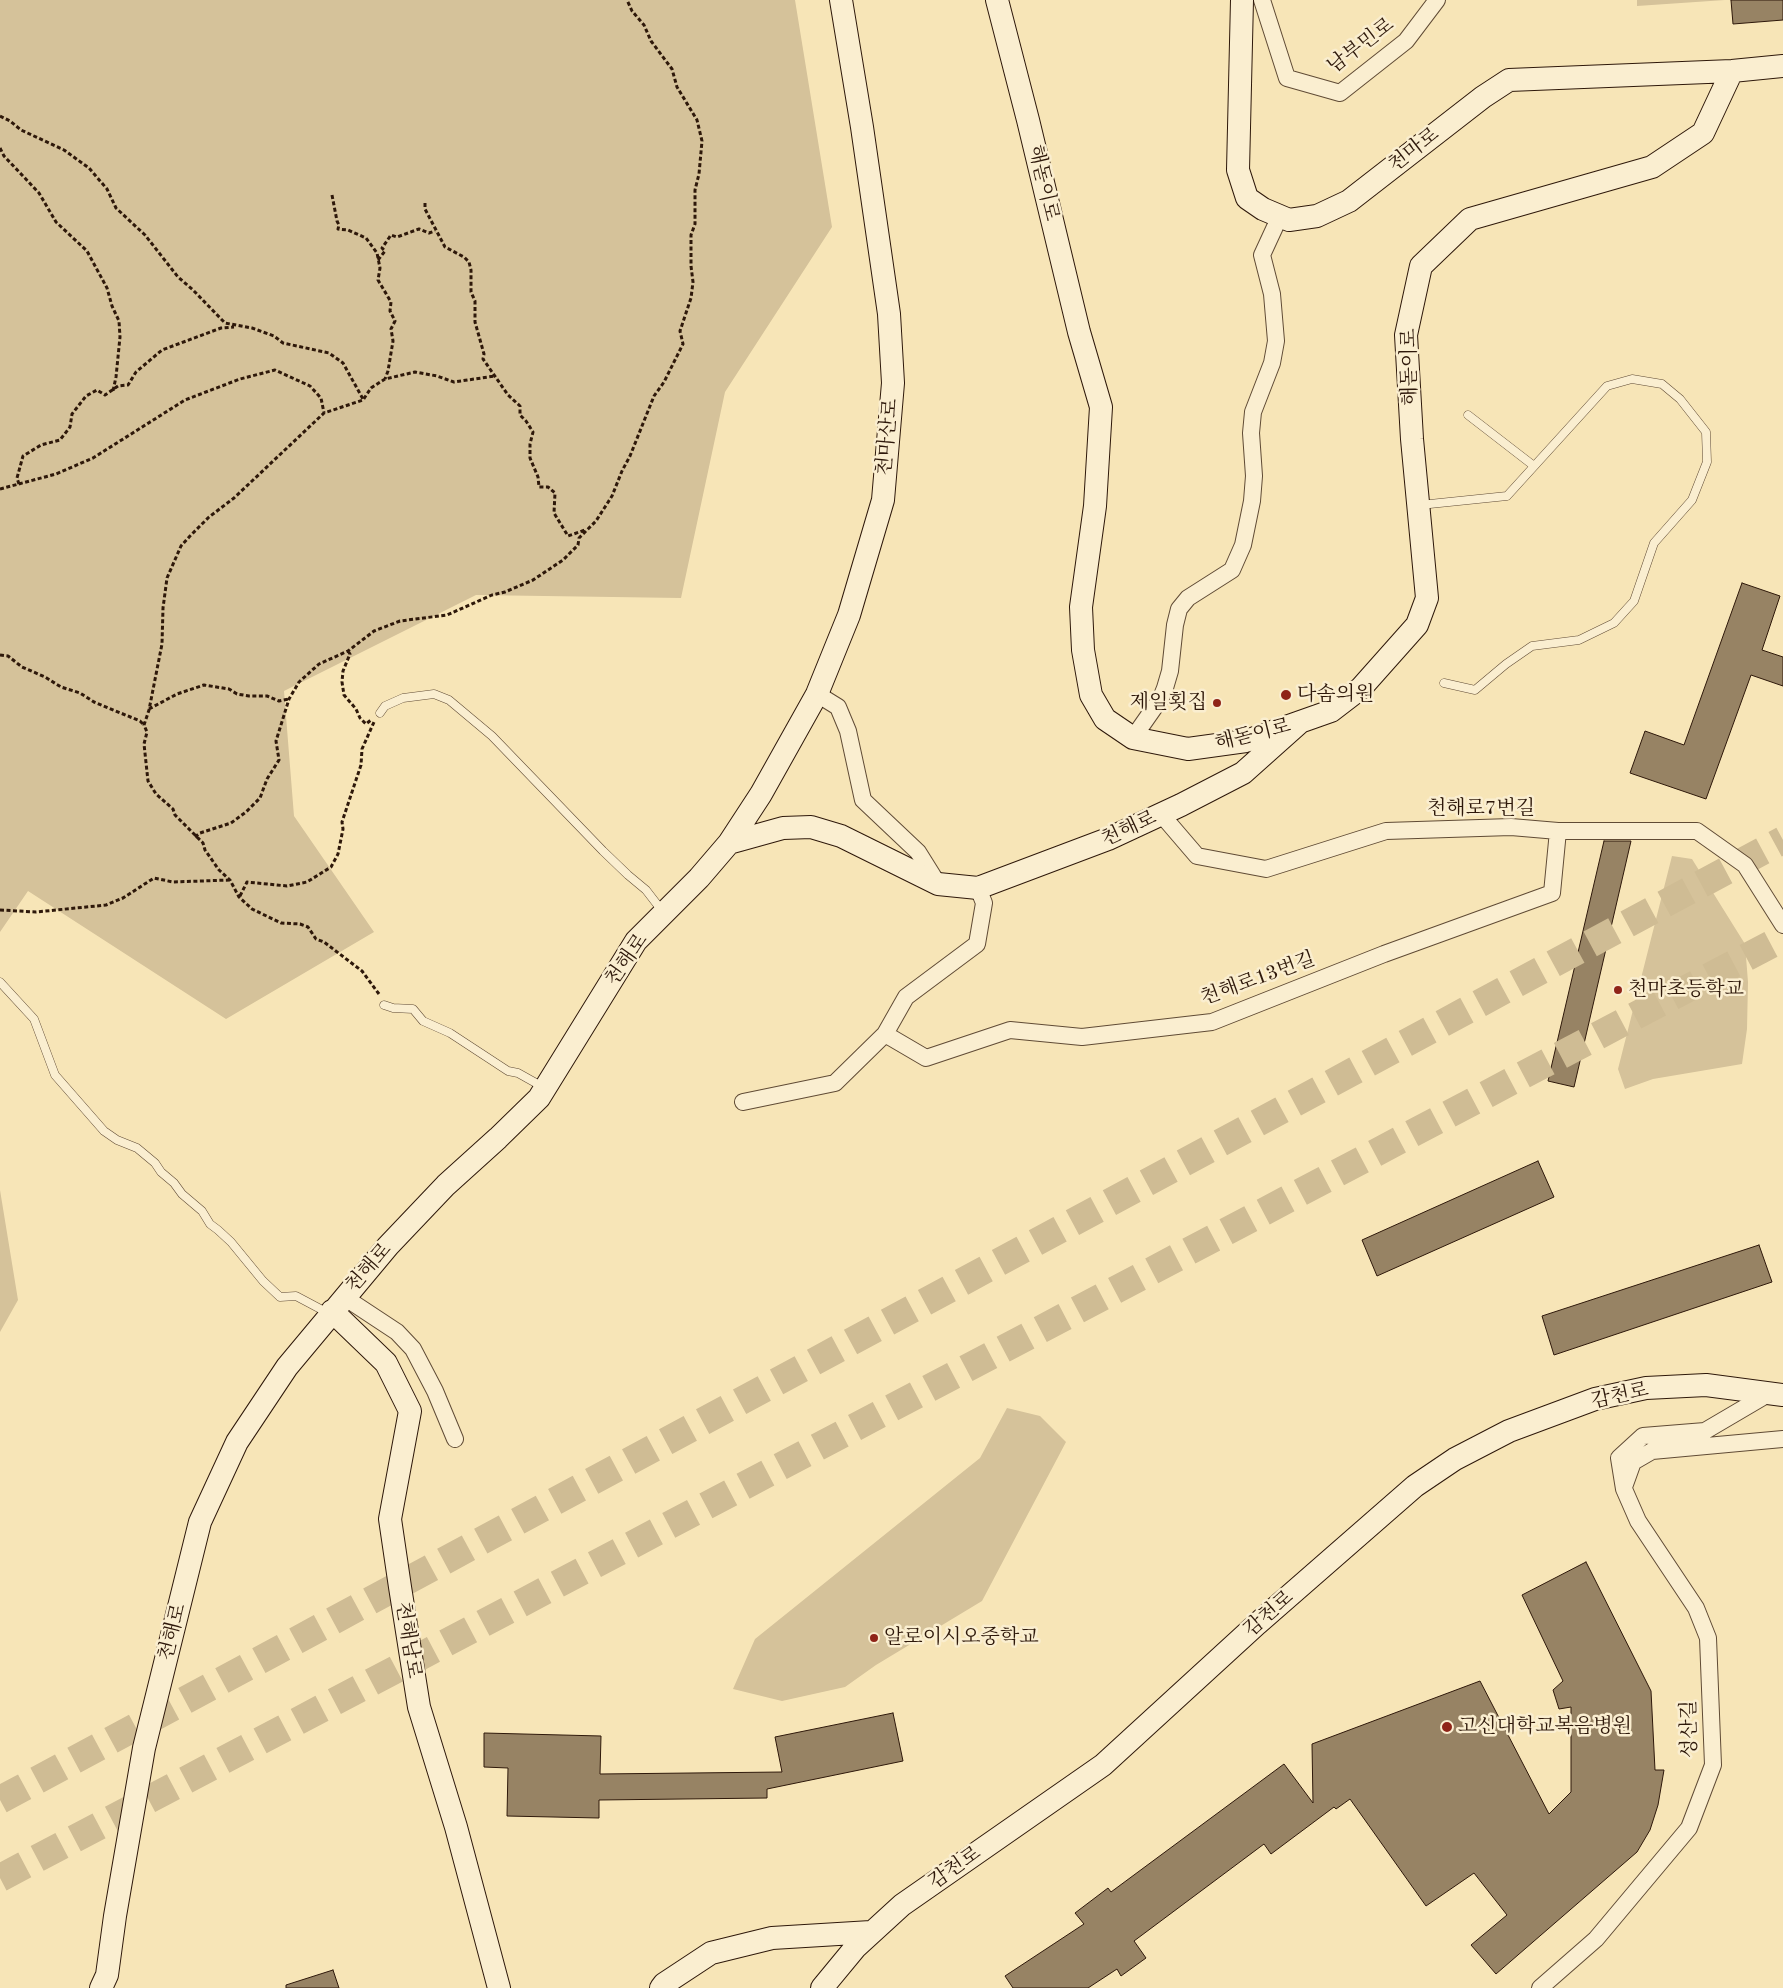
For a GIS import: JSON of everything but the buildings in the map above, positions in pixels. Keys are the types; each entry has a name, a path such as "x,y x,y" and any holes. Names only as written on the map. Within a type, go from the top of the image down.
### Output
{"street":[{"name":"천마산로","path":"729,843 761,794 817,694 849,615 883,500 893,383 889,314 842,0"},
{"name":"해돋이로","path":"997,0 1079,332 1100,407 1095,506 1081,607 1083,650 1091,695 1104,719 1133,738 1188,749 1246,741 1331,711 1361,688 1417,625 1427,598 1412,439 1406,335 1421,266 1470,219 1652,167 1703,132 1732,71"},
{"name":"천마로","path":"1242,0 1238,170 1247,198 1262,209 1289,220 1317,216 1349,201 1483,97 1508,80 1732,71 1783,66"},
{"name":"남부민로","path":"1262,0 1287,78 1340,93 1406,41 1437,0"},
{"path":"1133,738 1161,698 1165,688 1170,671 1174,625 1179,609 1188,598 1232,570 1243,545 1252,502 1254,476 1251,433 1253,412 1272,363 1276,341 1272,294 1262,255 1280,216"},
{"path":"817,694 838,707 848,731 863,800 918,852 938,884"},
{"name":"천해로","path":"101,1988 108,1975 115,1916 144,1748 200,1522 237,1442 287,1367 394,1239 446,1186 539,1098 636,942 699,878 729,843 784,828 811,827 841,836 938,884 978,888 1108,840 1181,806 1243,773 1299,723"},
{"name":"천해로7번길","path":"1161,814 1197,856 1266,868 1386,831 1511,827 1558,831 1697,831 1745,865 1783,925"},
{"name":"천해로13번길","path":"885,1034 926,1058 1010,1030 1082,1037 1212,1022 1384,954 1552,893 1558,831"},
{"path":"743,1102 835,1083 885,1034 906,997 977,944 984,903 978,888"},
{"path":"335,1308 397,1332 413,1349 435,1391 455,1439"},
{"name":"천해남로","path":"335,1308 386,1363 410,1411 390,1519 400,1587 419,1707 456,1827 499,1988"},
{"name":"감천로","path":"822,1988 838,1966 871,1932 902,1905 1103,1765 1257,1624 1415,1486 1455,1459 1509,1431 1594,1399 1646,1388 1706,1385 1776,1395"},
{"name":"성산길","path":"1540,1988 1596,1939 1689,1828 1713,1765 1708,1638 1696,1608 1638,1521 1624,1489 1619,1458 1643,1436 1705,1431 1776,1395"},
{"path":"1624,1489 1633,1462 1652,1451 1783,1439"},
{"path":"661,1988 664,1984 711,1953 772,1938 871,1932"}],"lane":[{"path":"1418,505 1507,496 1607,386 1632,379 1662,384 1680,399 1706,432 1706,462 1692,500 1654,543 1634,601 1614,623 1579,640 1532,646 1506,664 1475,690 1444,683"},
{"path":"1468,415 1534,466"},
{"path":"380,713 385,706 403,698 434,694 449,700 492,736 603,851 646,890 664,913"},
{"path":"0,982 34,1018 55,1076 104,1131 117,1140 137,1148 155,1163 182,1194 202,1211 210,1224 231,1242 263,1281 280,1296 296,1296 335,1308"},
{"path":"384,1005 393,1008 413,1009 424,1021 450,1033 508,1071 518,1073 544,1088"}],"path":[{"path":"195,837 200,833 232,823 260,798 267,779 278,760 276,741 289,699 299,682 319,664 348,651 374,631 400,621 447,615 532,580 563,560 578,546 579,538 596,521 612,496 636,443 654,396 664,382 683,344 680,331 691,298 693,282 691,235 695,224 695,190 699,174 702,141 697,120 677,88 672,69 651,41 644,25 632,11 627,0"},
{"path":"0,116 21,130 71,154 89,168 107,189 116,208 145,235 178,277 225,323 252,328 274,336 283,343 329,353 344,363 363,400"},
{"path":"0,148 14,168 39,193 56,222 87,251 107,288 119,321 120,337 116,377 112,392"},
{"path":"332,195 339,225 338,229 348,230 366,238 373,245 377,253 380,268 378,280 391,302 390,310 395,321 392,329 393,340 388,372 385,379"},
{"path":"425,203 425,209 446,247 469,262 471,292 475,301 475,322 482,347 483,359 486,366 508,395 520,406 520,415 533,432 530,444 530,458 538,477 539,487 548,487 556,493 554,513 568,536 588,529"},
{"path":"378,260 385,251 382,248 391,235 397,236 419,229 429,233 436,230"},
{"path":"19,484 17,478 23,456 41,445 60,440 70,427 72,414 86,396 97,390 105,395 112,392 118,386 128,385 136,372 162,350 221,328 243,327"},
{"path":"0,489 56,474 93,458 185,400 240,379 276,370 310,386 321,398 324,413"},
{"path":"144,725 149,710 162,644 163,608 167,578 181,546 209,517 234,498 324,413 363,400 371,388 385,379 415,372 437,376 454,382 495,376"},
{"path":"348,651 350,654 343,671 344,695 366,724 380,713"},
{"path":"0,655 8,656 22,667 45,677 61,687 80,693 94,702 140,721 147,732 144,744 148,781 156,794 173,809 175,815 195,837 204,843 206,850 219,870 230,880 240,897 252,909 281,923 300,924 308,927 316,939 324,942 362,971 371,982 384,1005"},
{"path":"149,710 177,694 204,685 229,689 237,694 267,696 279,701 289,699"},
{"path":"240,897 247,882 287,886 307,882 331,867 338,854 343,829 342,822 361,765 362,749 380,713"},
{"path":"0,910 36,912 106,905 124,898 154,878 173,882 230,880"}],"shaded area":[{"path":"0,0 795,0 832,227 725,392 681,598 476,595 284,691 294,816 374,932 226,1019 28,891 0,932"},
{"path":"1637,0 1725,0 1637,6"},
{"path":"1672,856 1692,859 1745,944 1748,982 1747,1029 1742,1064 1653,1079 1625,1089 1618,1069"},
{"path":"0,1190 18,1300 0,1332"},
{"path":"1007,1408 1040,1416 1066,1442 982,1601 876,1665 845,1687 782,1701 733,1689 755,1639 980,1458"}],"tunnel":[{"path":"0,1800 1783,840"},
{"path":"0,1878 1783,938"}],"place":[{"name":"다솜의원","path":"1286,695"},
{"name":"제일횟집","path":"1217,703"},
{"name":"천마초등학교","path":"1618,990"},
{"name":"알로이시오중학교","path":"874,1638"},
{"name":"고신대학교복음병원","path":"1447,1727"}]}
